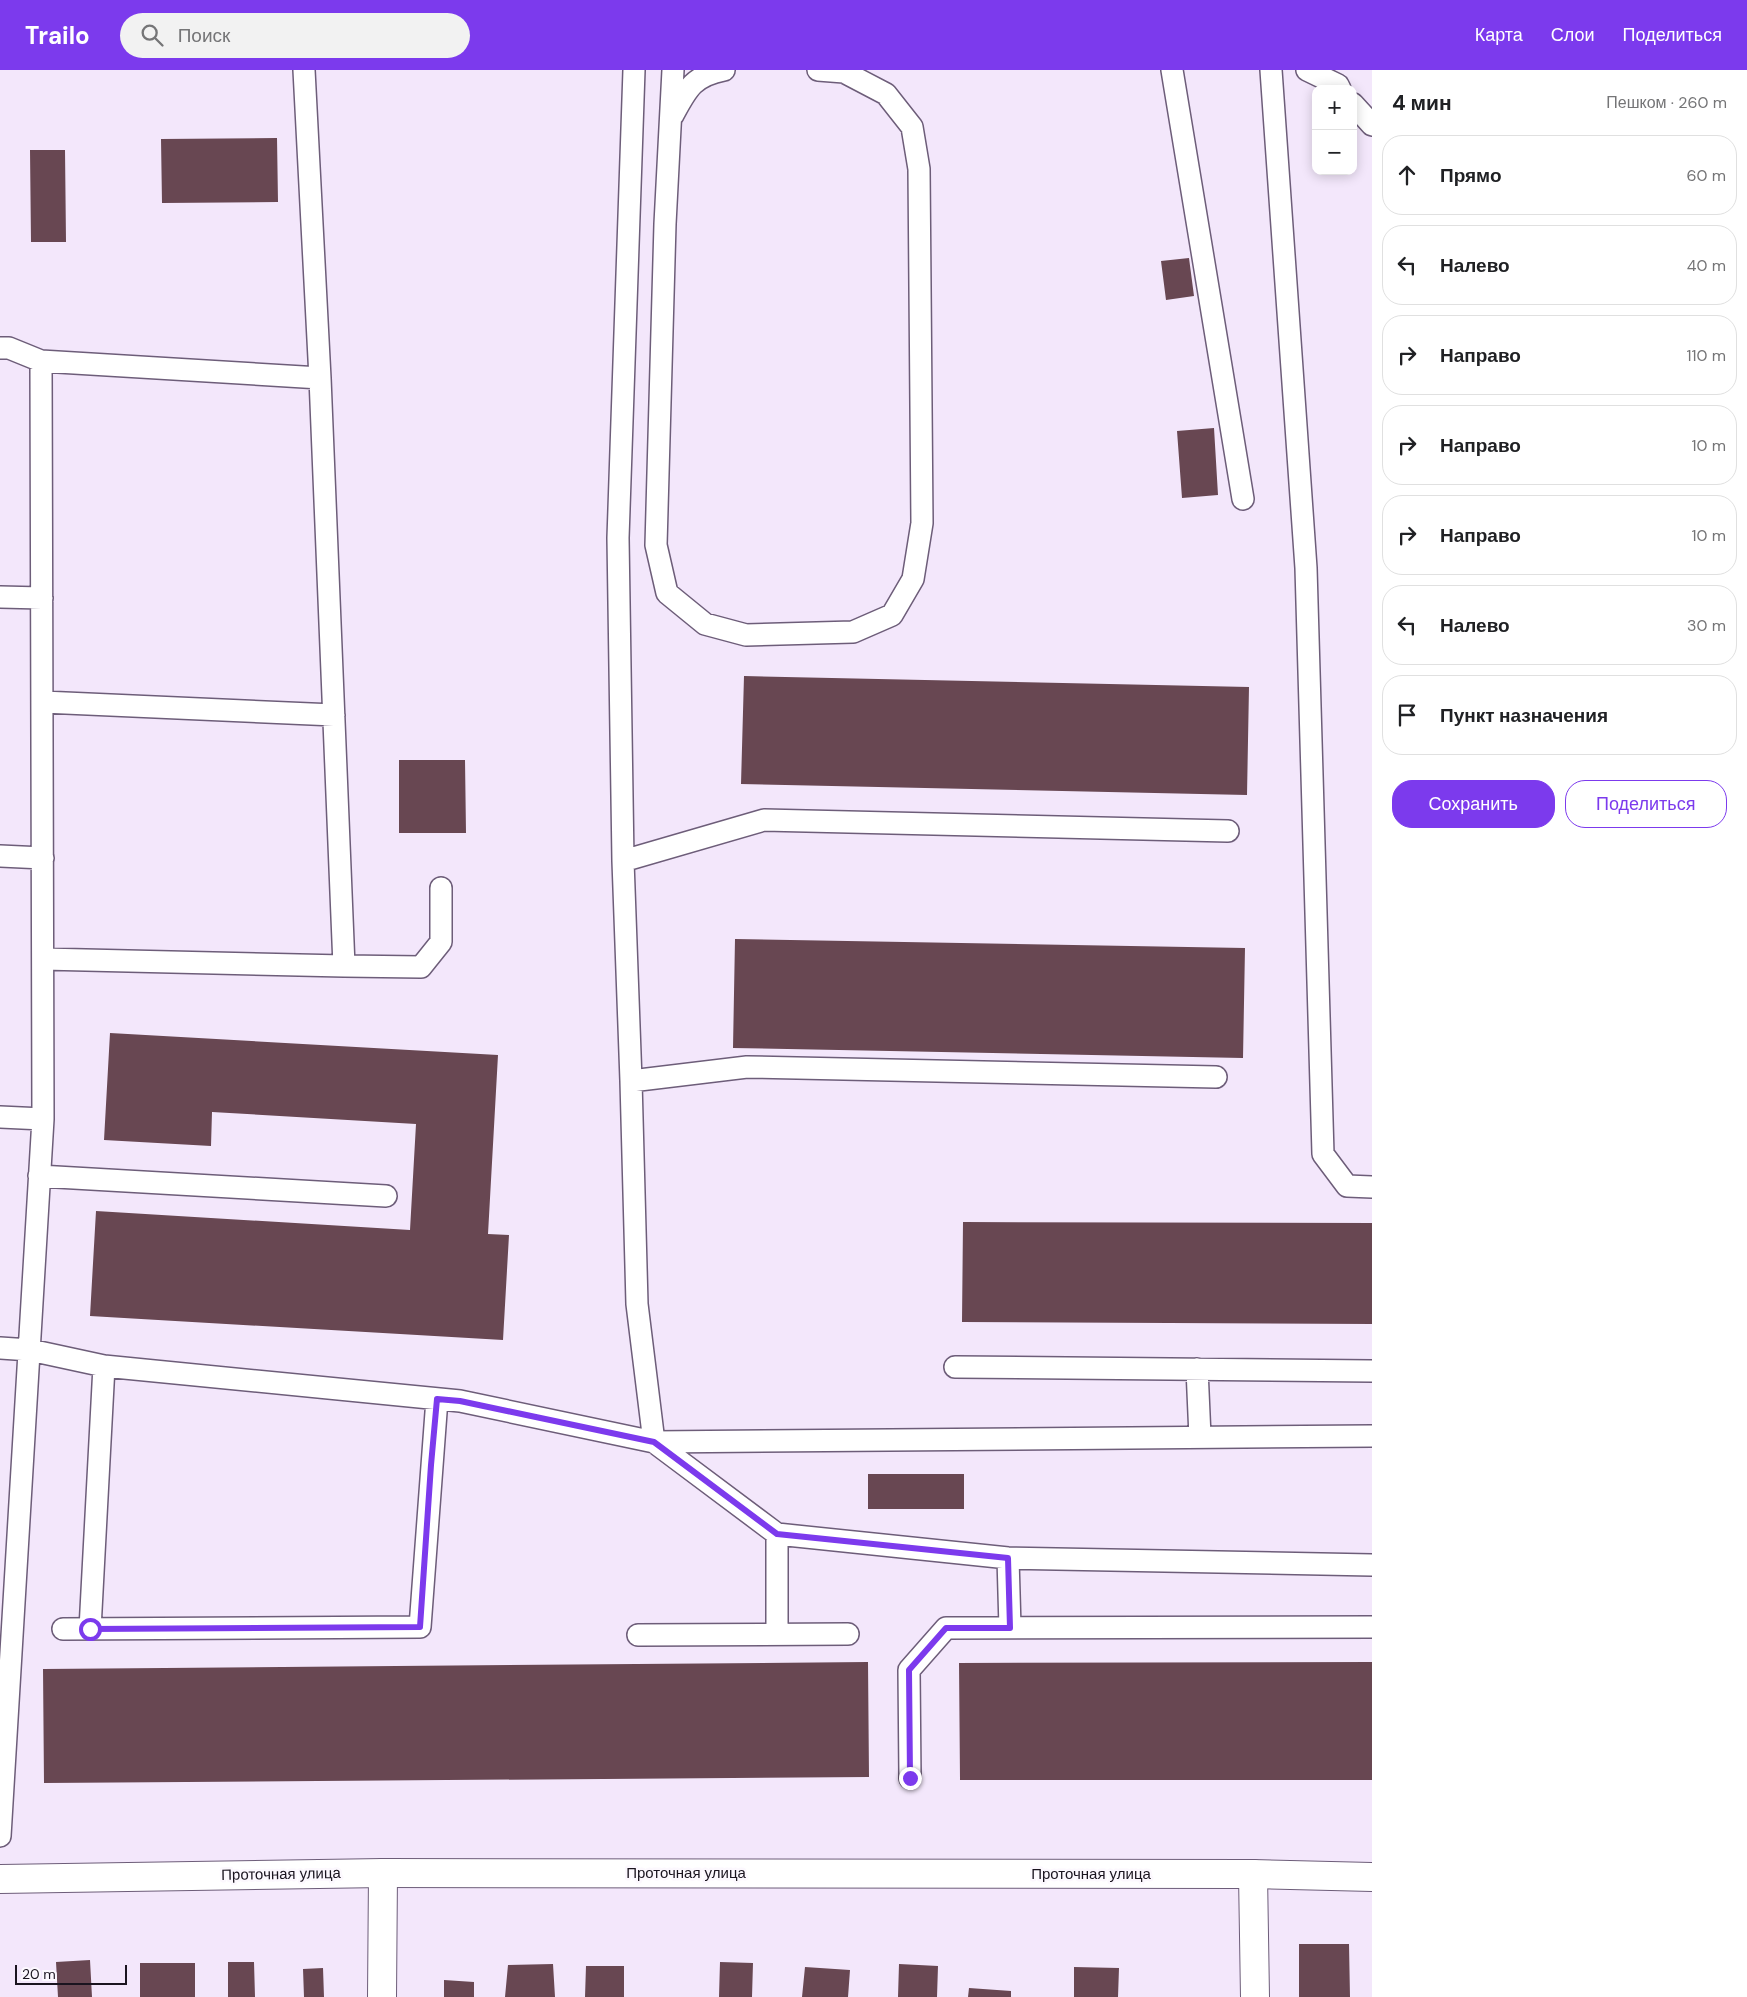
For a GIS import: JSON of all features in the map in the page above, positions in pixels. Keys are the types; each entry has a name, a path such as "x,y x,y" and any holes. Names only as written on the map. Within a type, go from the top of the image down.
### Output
{"street":[{"name":"Проточная улица","path":"0,1879 384,1873 1253,1874 1372,1877"},
{"path":"382,1997 384,1873"},
{"path":"1253,1874 1255,1997"}],"lane":[{"path":"304,70 320,378 344,966"},
{"path":"634,70 618,538 623,861 631,1081 636,1304 654,1442 777,1534 1008,1558 1372,1565"},
{"path":"673,70 665,224 656,545 667,593 705,624 746,635 853,632 892,615 914,578 922,523 919,169 912,127 886,94 844,72 818,70"},
{"path":"671,119 688,88 710,73 724,70"},
{"path":"1172,70 1243,499"},
{"path":"1271,70 1306,568 1323,1154 1347,1186 1372,1187"},
{"path":"1307,70 1338,85"},
{"path":"1357,109 1372,126"},
{"path":"0,348 10,348 41,361 320,378"},
{"path":"0,1836 10,1498 30,1350 43,1119 41,361"},
{"path":"0,597 42,598"},
{"path":"43,702 334,715"},
{"path":"623,861 764,820 1228,831"},
{"path":"0,856 43,858"},
{"path":"43,959 421,967 441,942 440,888"},
{"path":"631,1081 747,1067 1216,1077"},
{"path":"0,1117 43,1119"},
{"path":"39,1176 386,1196"},
{"path":"0,1348 30,1350 104,1366 460,1401 654,1442 1372,1436"},
{"path":"90,1629 104,1366"},
{"path":"955,1367 1372,1371"},
{"path":"1197,1369 1200,1437"},
{"path":"63,1628 420,1627 437,1399"},
{"path":"777,1534 777,1633"},
{"path":"1008,1558 1010,1628"},
{"path":"910,1778 909,1670 946,1628 1372,1627"},
{"path":"638,1635 848,1634"}],"building":[{"path":"277,138 278,202 162,203 161,139"},
{"path":"30,150 65,150 66,242 31,242"},
{"path":"1189,258 1194,296 1166,300 1161,261"},
{"path":"1214,428 1218,495 1182,498 1177,431"},
{"path":"744,676 1249,687 1247,795 741,784"},
{"path":"399,760 465,760 466,833 399,833"},
{"path":"735,939 1245,948 1243,1058 733,1048"},
{"path":"110,1033 498,1055 488,1234 509,1235 503,1340 90,1316 96,1211 410,1230 416,1124 212,1112 211,1146 104,1140"},
{"path":"963,1222 1372,1223 1372,1324 962,1322"},
{"path":"868,1474 964,1474 964,1509 868,1509"},
{"path":"868,1662 869,1777 44,1783 43,1669"},
{"path":"1372,1662 1372,1780 960,1780 959,1663"},
{"path":"1299,1944 1349,1944 1350,1997 1299,1997"},
{"path":"90,1960 92,1997 58,1997 56,1962"},
{"path":"228,1962 254,1962 255,1997 228,1997"},
{"path":"720,1962 753,1963 752,1997 719,1997"},
{"path":"140,1963 195,1963 195,1997 140,1997"},
{"path":"553,1964 555,1997 505,1997 508,1965"},
{"path":"899,1964 938,1966 937,1997 898,1997"},
{"path":"586,1966 624,1966 624,1997 585,1997"},
{"path":"805,1967 850,1970 848,1997 802,1997"},
{"path":"1074,1967 1119,1968 1118,1997 1074,1997"},
{"path":"323,1968 324,1997 304,1997 303,1969"},
{"path":"444,1980 474,1982 474,1997 444,1997"},
{"path":"969,1988 1011,1991 1011,1997 968,1997"}],"route":[{"path":"90,1629 420,1627 437,1399 460,1401 654,1442 777,1534 1008,1558 1010,1628 946,1628 909,1670 910,1778"}]}
